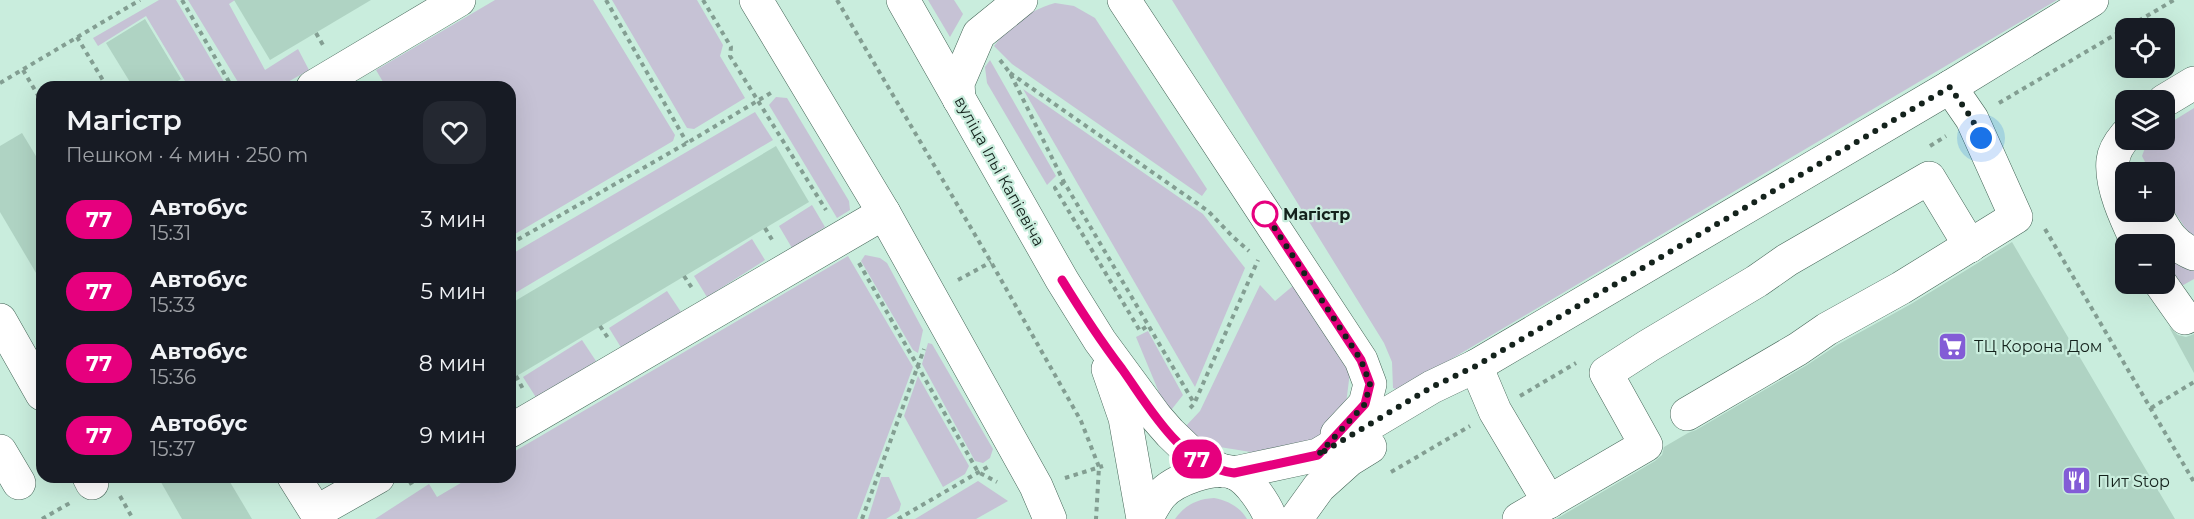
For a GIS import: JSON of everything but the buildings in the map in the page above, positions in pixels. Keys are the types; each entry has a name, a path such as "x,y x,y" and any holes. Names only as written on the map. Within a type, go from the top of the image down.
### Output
{"street":[{"path":"323,81 459,0"},
{"path":"756,0 884,213 1036,486 1050,519"},
{"name":"вуліца Ільі Капіевіча","path":"903,0 1062,280 1100,341 1170,433 1196,458 1229,472 1255,491 1271,519"},
{"path":"959,99 958,83 979,34 1022,0"},
{"path":"1124,0 1361,360 1370,384 1365,404 1318,455"},
{"path":"1145,519 1161,496 1174,484 1191,476 1229,472 1318,455 1432,387 1476,366 1950,87 2092,0"},
{"path":"2175,94 2194,83"},
{"path":"1687,414 1798,349 1827,329 1901,288 2016,217 1972,119 1950,87"},
{"path":"2117,150 2112,158 2114,177 2125,216 2133,234"},
{"path":"1519,519 1646,445 1606,373 1647,346 1758,281 1787,260 1929,178 1970,246"},
{"path":"516,428 884,213"},
{"path":"2161,222 2179,248 2194,254"},
{"path":"0,320 36,383"},
{"name":"вуліца Ільі Капіевіча","path":"1100,341 1125,418 1145,519"},
{"path":"1476,366 1495,411 1548,502"},
{"path":"1296,519 1319,487 1348,460 1444,399 1476,366"},
{"path":"0,451 19,483"},
{"path":"298,483 316,512 367,483"}],"path":[{"path":"0,83 140,0"},
{"path":"182,0 229,81"},
{"path":"606,0 687,143"},
{"path":"703,0 731,47 730,56 844,237 978,472 1005,485"},
{"path":"837,0 991,262 1081,422 1099,467 1096,519"},
{"path":"1972,119 2174,0"},
{"path":"77,37 103,81"},
{"path":"23,70 36,92"},
{"path":"1250,251 1208,211 1010,73 1064,182 1194,404 1258,258"},
{"path":"516,241 687,143 756,100"},
{"path":"1064,182 1055,188 1097,259 1140,331 1149,325"},
{"path":"2016,217 2046,229 2194,482"},
{"path":"862,519 927,340"},
{"path":"2151,408 2194,382"},
{"path":"898,519 994,463"}],"shaded area":[{"path":"159,0 176,0 223,81 185,81 146,16 98,46 93,38"},
{"path":"188,0 235,0 229,4 265,70 298,49 309,70 290,81 237,81"},
{"path":"495,0 593,0 675,135 673,141 516,233 516,81 382,81 376,70"},
{"path":"612,0 697,0 723,45 720,56 745,98 694,129 687,128"},
{"path":"928,0 954,0 963,14 950,37"},
{"path":"1172,0 2057,0 1399,390 1393,388 1392,362 1384,343"},
{"path":"1055,3 1074,6 1095,18 1207,189 1202,196 1012,64 994,46 1020,19"},
{"path":"990,60 1056,176 1047,185 987,83 985,67"},
{"path":"1023,89 1203,214 1245,268 1195,387"},
{"path":"776,97 787,98 849,201 850,210 837,218 769,105"},
{"path":"2194,108 2194,241 2175,213 2175,162 2145,162 2142,156 2144,150 2175,150 2175,120"},
{"path":"755,112 773,140 516,292 516,251"},
{"path":"812,205 825,227 792,248 779,226"},
{"path":"752,239 765,260 707,297 694,276"},
{"path":"865,255 880,258 887,263 923,330 918,353 913,350 861,261"},
{"path":"848,256 913,367 857,519 375,519 429,484 437,497 461,483 516,483 516,450"},
{"path":"2178,259 2194,269 2194,279 2178,288 2175,283 2175,261"},
{"path":"1260,285 1275,301 1294,285 1350,372 1346,404 1330,428 1310,442 1257,453 1201,444 1184,428 1200,411"},
{"path":"667,291 681,312 622,349 609,328"},
{"path":"1148,331 1183,395 1168,414 1136,337"},
{"path":"582,340 596,361 537,399 523,377"},
{"path":"928,343 932,344 993,449 990,458 983,463 975,461 922,364"},
{"path":"918,376 969,466 965,474 943,487 904,416"},
{"path":"881,477 889,477 901,504 899,511 886,519 868,519"},
{"path":"978,481 1008,501 976,519 915,519"},
{"path":"1214,498 1233,505 1247,519 1175,519 1192,504"}],"bus line":[{"name":"77","path":"1062,280 1100,341 1142,399 1170,433 1196,458 1223,471 1234,473 1318,455 1365,404 1370,384 1361,360 1264,212"}],"place":[{"name":"Магістр","path":"1265,214"},
{"name":"ТЦ Корона Дом","path":"1953,346"},
{"name":"Пит Stop","path":"2076,481"}],"route":[{"path":"1265,214 1264,212 1361,360 1370,384 1365,404 1318,455 1432,387 1476,366 1950,87 1972,119 1981,138"}]}
